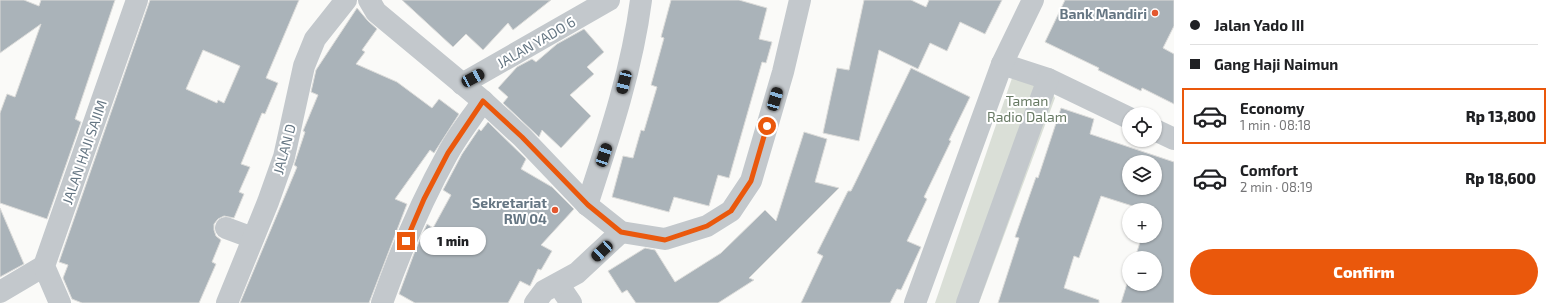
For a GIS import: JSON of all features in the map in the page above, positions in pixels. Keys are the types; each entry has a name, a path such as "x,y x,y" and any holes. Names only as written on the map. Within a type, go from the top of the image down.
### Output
{"street":[{"name":"JALAN HAJI SAJIM","path":"44,266 136,0"},
{"name":"JALAN D","path":"227,303 284,157 304,66 315,39 346,0"},
{"path":"369,0 376,12 483,101 522,137 588,205 621,232 665,240 707,226 731,211 751,181 783,72 800,0"},
{"name":"JALAN YADO 6","path":"462,84 609,0"},
{"path":"588,205 613,126 638,24 641,0"},
{"path":"915,303 1002,64 1033,0"},
{"path":"1002,64 1048,79 1122,115"},
{"path":"967,303 1048,79"},
{"path":"382,303 394,269 424,199 448,153 483,101"},
{"path":"1162,133 1174,139"},
{"path":"226,228 253,238"},
{"path":"536,303 544,291 577,273 621,232"},
{"path":"0,292 44,266 60,303"},
{"path":"558,284 571,303"}],"green space":[{"name":"Taman Radio Dalam","path":"1012,78 1046,82 1055,98 979,303 935,303"}],"building":[{"path":"0,0 24,0 39,6 41,0 115,0 75,119 81,122 47,219 0,203 0,113 7,94 15,97 41,24 0,53"},
{"path":"150,0 299,0 266,78 278,83 265,114 262,113 241,164 250,167 239,192 244,194 234,218 224,216 218,219 214,224 216,236 221,240 212,262 216,264 199,303 82,303 72,299 63,278 68,265 59,262","holes":["203,50 240,66 224,103 218,100 217,103 186,89"]},
{"path":"402,0 551,0 513,30 508,23 483,50 466,34 453,47"},
{"path":"671,0 739,0 767,8 759,39 772,42 766,63 762,62 729,178 718,175 709,206 674,197 669,212 612,197 623,156 633,158 641,130 644,131 657,87 651,85 664,38 661,37"},
{"path":"864,0 911,0 926,7 929,0 1002,0 985,34 960,22 947,51 930,43 918,69 879,50 859,141 823,133 837,68 849,70"},
{"path":"1065,0 1174,0 1174,26 1163,48 1174,54 1174,104 1142,88 1141,91 1098,70 1099,68 1045,42"},
{"path":"357,8 377,29 362,50 365,52 356,64 397,82 432,108 439,99 459,114 434,153 430,150 395,199 407,204 369,303 240,303 297,167 294,165 305,132 303,131 318,95 311,92 316,70"},
{"path":"584,29 604,52 587,67 594,74 570,95 591,116 561,148 542,130 539,137 503,103 508,97 498,88 517,67 532,59 536,62 557,44"},
{"path":"911,68 970,97 924,197 927,199 907,241 921,247 901,290 897,289 890,303 801,303 823,256 817,253 848,191 851,191"},
{"path":"1061,108 1094,119 1090,134 1122,145 1122,147 1129,147 1153,155 1122,155 1122,195 1162,195 1162,158 1174,162 1174,303 1121,303 1125,291 1162,291 1162,251 1137,251 1140,243 1162,243 1162,203 1123,203 1101,196 1079,258 1074,256 1064,288 1099,300 1099,303 998,303 1019,238 1015,237 1036,177 1038,178"},
{"path":"488,122 526,159 521,169 552,187 574,209 541,245 552,251 541,270 538,269 530,286 520,281 508,303 415,303 399,294 415,251 427,224 433,228 451,195 443,190 462,154 479,129 481,131"},
{"path":"804,132 827,139 815,182 839,188 749,278 754,280 718,303 636,303 627,290 622,293 608,271 645,248 655,250 675,282 721,253 765,210 776,221"},
{"path":"0,208 24,264 0,277"}],"place":[{"name":"Bank Mandiri","path":"1155,13"},
{"name":"Sekretariat RW 04","path":"555,210"}],"route":[{"path":"406,241 424,199 448,153 483,101 522,137 588,205 621,232 665,240 707,226 731,211 751,181 767,126"}]}
